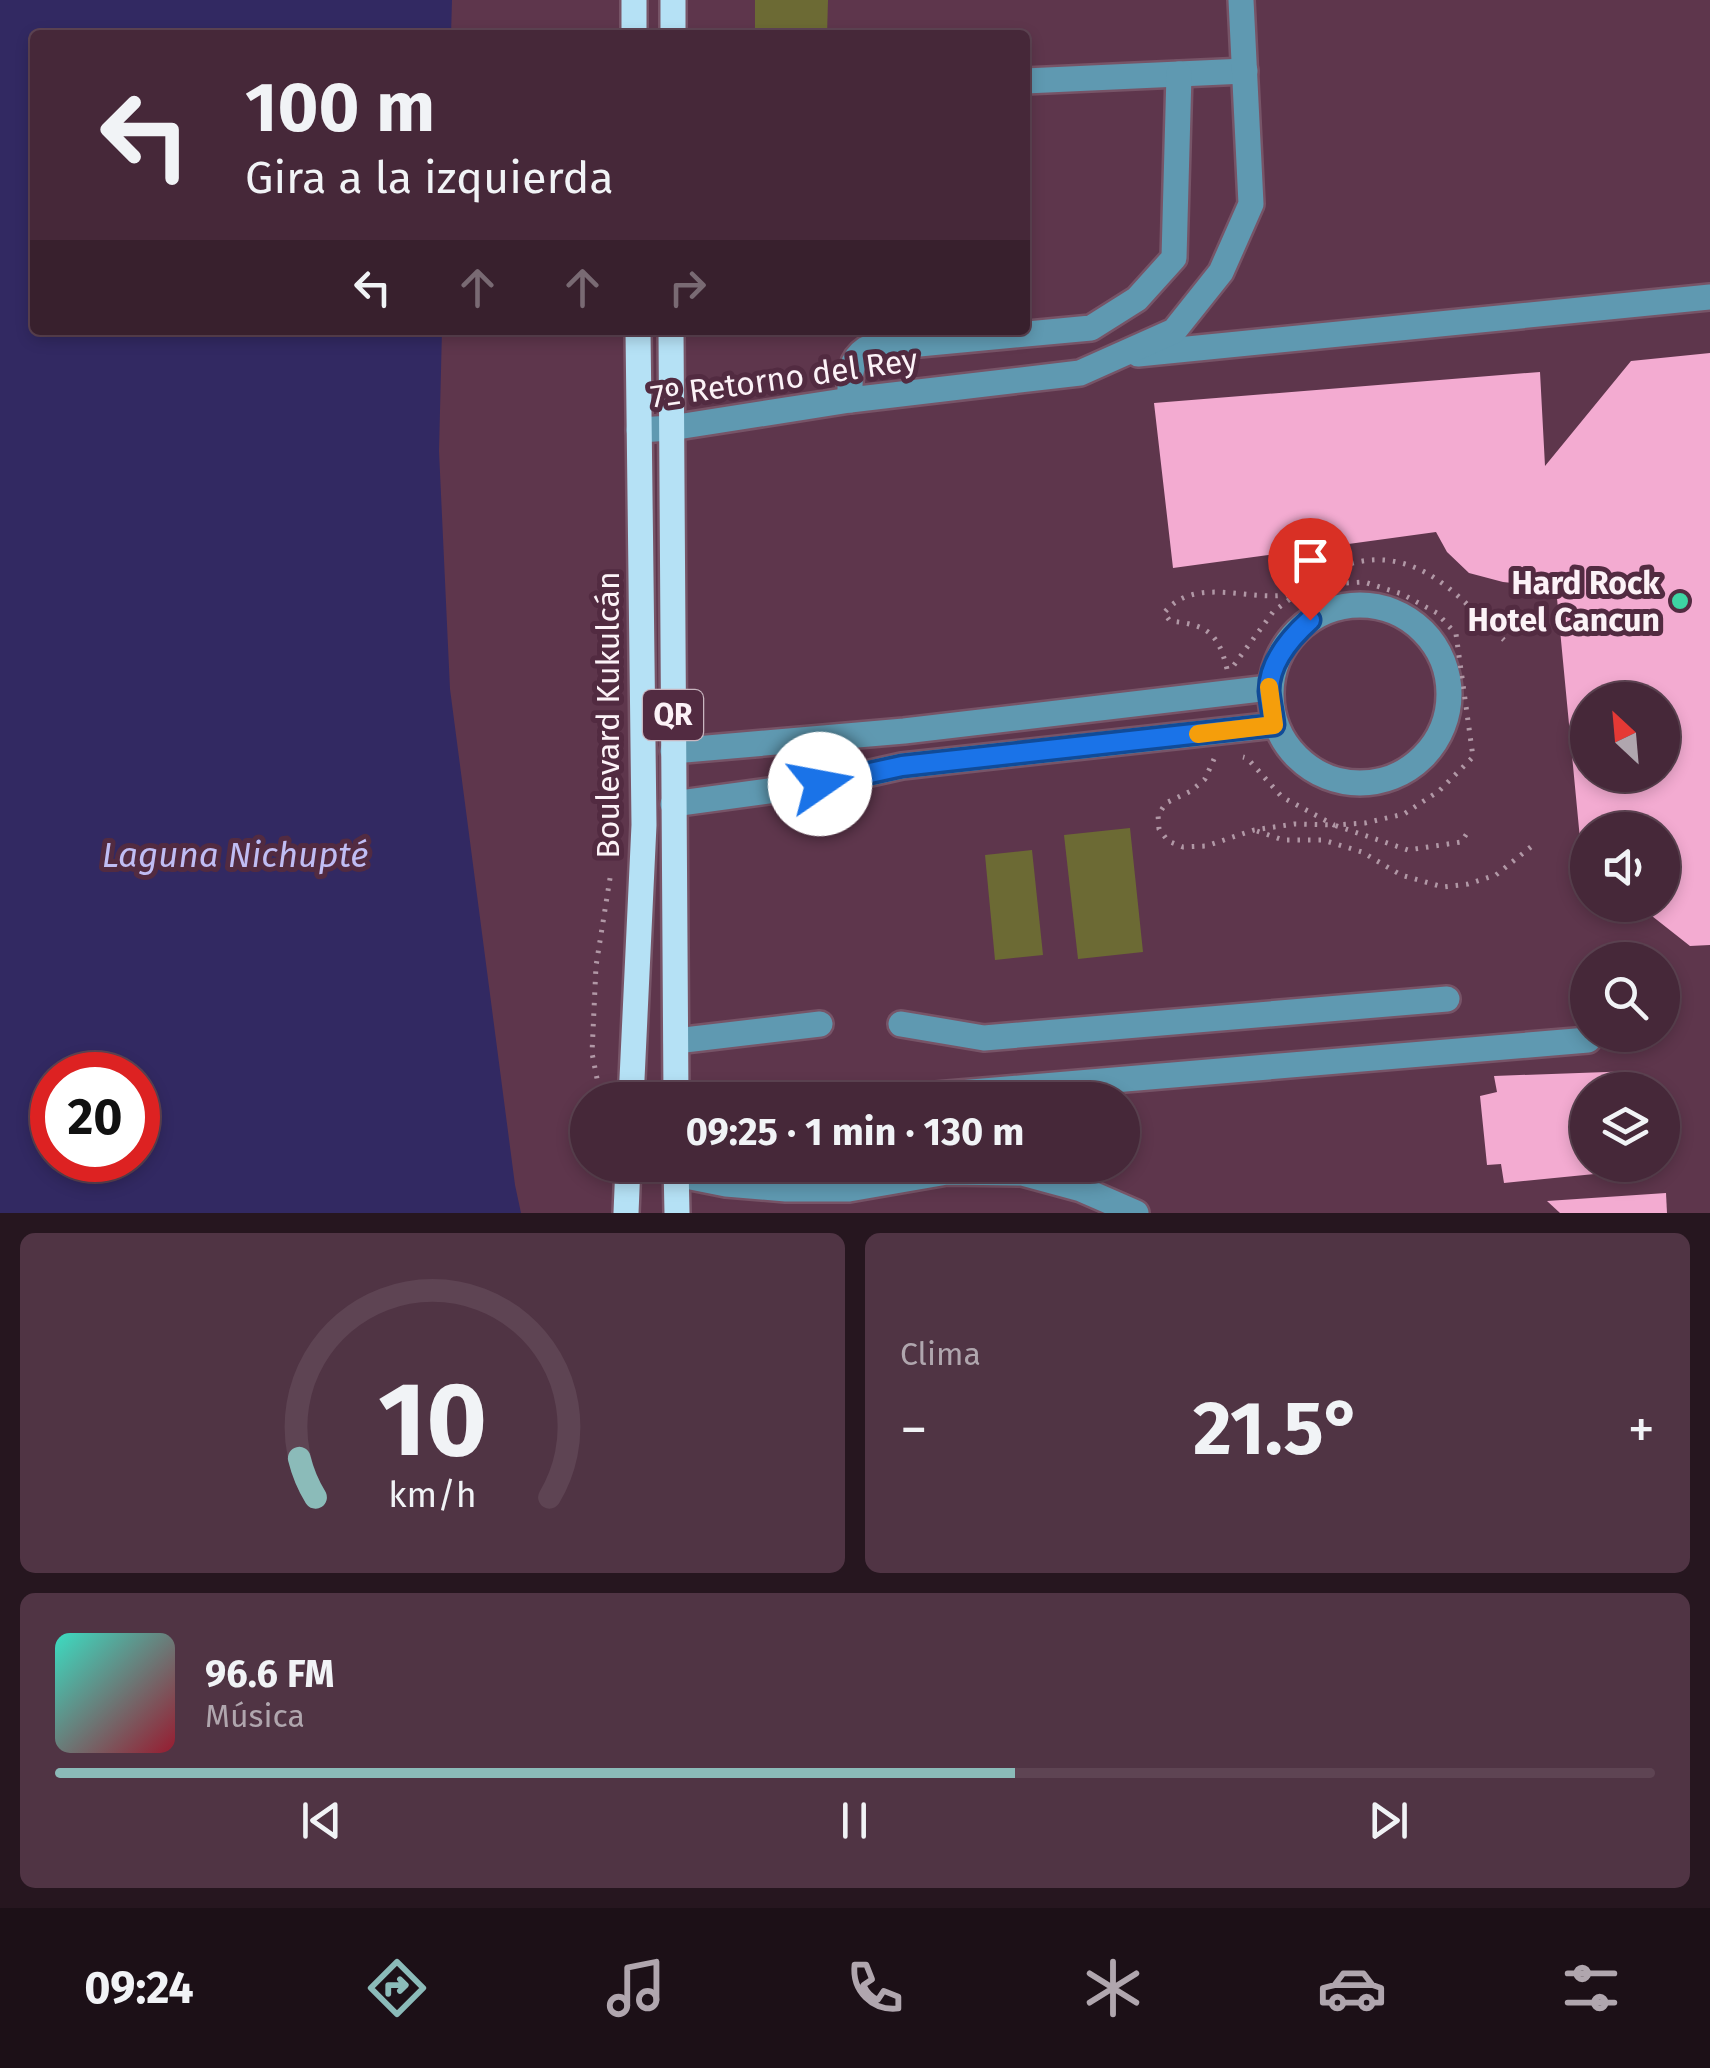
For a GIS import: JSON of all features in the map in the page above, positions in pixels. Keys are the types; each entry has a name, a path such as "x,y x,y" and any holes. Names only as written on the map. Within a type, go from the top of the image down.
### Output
{"main road":[{"path":"634,0 634,30"},
{"path":"673,0 673,30"},
{"name":"Boulevard Kukulcán","path":"632,1082 644,824 638,335"},
{"name":"Boulevard Kukulcán","path":"671,335 676,1082"},
{"path":"626,1213 627,1182"},
{"path":"676,1182 676,1213"}],"street":[{"name":"7º Retorno del Rey","path":"639,430 1080,373 1174,331 1221,272 1252,204 1241,0"},
{"path":"1030,80 1245,71"},
{"path":"1030,333 1091,328 1137,299 1174,258 1179,74"},
{"path":"1117,356 1710,297"},
{"path":"850,400 850,374 856,356 866,348 1012,335"},
{"path":"1367,604 1396,612 1422,628 1440,652 1449,681 1448,711 1438,738 1420,761 1395,776 1367,784 1338,781 1312,770 1290,750 1274,725 1269,688 1288,641 1310,620 1337,607 1367,604"},
{"path":"673,751 904,731 1269,688"},
{"path":"673,804 820,784 902,766 1274,725"},
{"path":"902,766 904,731"},
{"path":"819,737 820,784"},
{"path":"901,1024 984,1038 1447,999"},
{"path":"676,1041 820,1024"},
{"path":"1090,1082 1570,1042"},
{"path":"719,1182 786,1189 850,1189 890,1182"},
{"path":"1054,1182 1136,1213"}],"path":[{"path":"1227,669 1222,646 1210,631 1170,621 1164,613 1172,604 1197,594 1223,591 1265,596 1298,593 1329,572 1361,560 1400,562 1433,575 1504,640"},
{"path":"1218,752 1204,778 1191,791 1166,803 1158,815 1158,829 1168,841 1183,847 1206,846 1254,830 1294,824 1334,825 1408,850 1461,842 1468,832"},
{"path":"1254,830 1283,840 1323,840 1362,852 1401,876 1443,888 1496,875 1532,846"},
{"path":"598,1082 592,1054 596,966 613,861"}],"shaded area":[{"path":"755,0 828,0 827,30 755,30"},
{"path":"1130,828 1143,952 1078,959 1064,835"},
{"path":"1032,850 1043,955 995,960 985,855"}],"water":[{"name":"Laguna Nichupté","path":"0,0 452,0 451,30 30,30 30,335 442,335 439,451 450,689 521,1213 0,1213"}],"building":[{"path":"1710,353 1710,945 1690,946 1660,922 1680,922 1680,812 1577,812 1576,792 1680,792 1680,682 1570,682 1570,734 1556,588 1503,582 1469,573 1447,552 1436,532 1173,568 1154,403 1540,372 1545,466 1631,361"},
{"path":"1570,1073 1570,1176 1504,1183 1501,1164 1487,1165 1480,1096 1497,1092 1494,1076"},
{"path":"1666,1193 1667,1213 1560,1213 1547,1201"}],"slow traffic":[{"path":"1198,734 1274,725 1269,687"}],"place":[{"name":"Hard Rock Hotel Cancun","path":"1680,601"}],"route":[{"path":"820,784 902,766 1274,725 1269,688 1274,668 1288,641 1310,620"}]}
